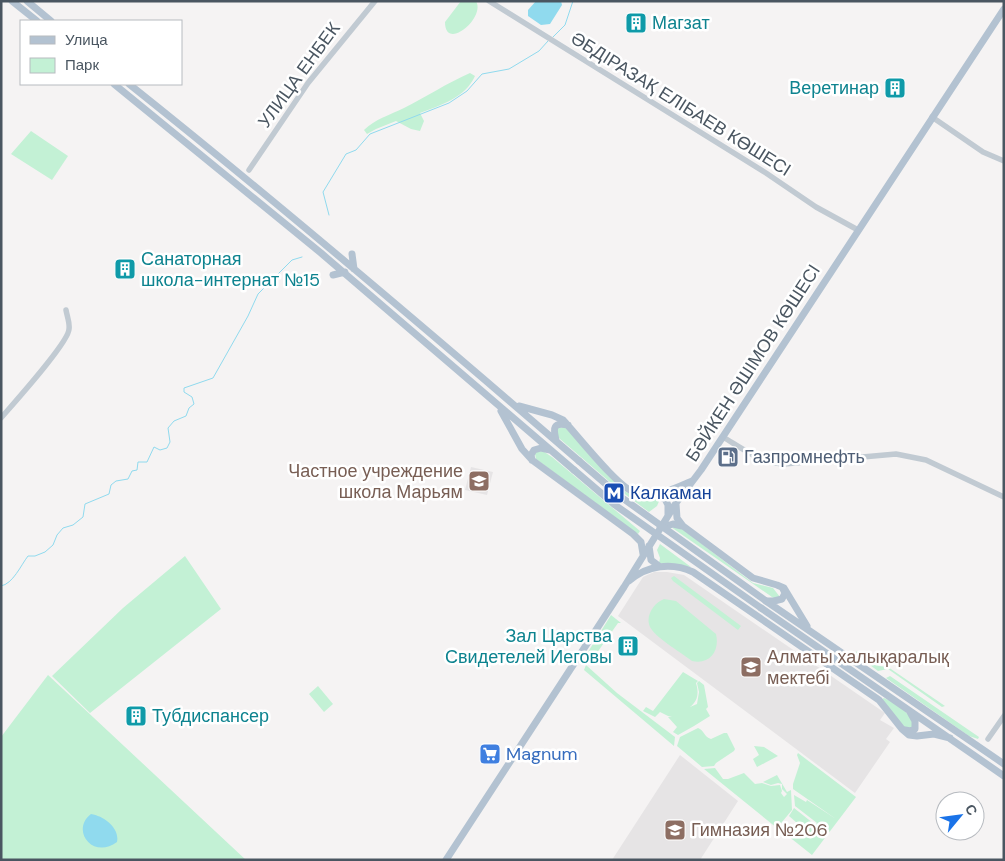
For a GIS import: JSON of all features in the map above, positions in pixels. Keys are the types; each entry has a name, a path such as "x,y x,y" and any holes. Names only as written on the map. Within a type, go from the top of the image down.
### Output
{"main road":[{"path":"12,1 36,20"},
{"path":"27,1 50,20"},
{"name":"БӘЙКЕН ӘШІМОВ КӨШЕСІ","path":"446,860 626,584 668,515 723,437 1004,9"},
{"path":"115,85 345,272 615,505 1004,776"},
{"path":"130,85 199,139 454,352 621,497 810,631 1004,764"},
{"path":"199,139 204,133"},
{"path":"186,155 192,147"},
{"path":"352,254 354,269"},
{"path":"333,275 345,272"},
{"path":"447,362 454,352"},
{"path":"463,361 469,354"},
{"path":"494,401 522,449 532,460 633,534 642,539 655,536"},
{"path":"513,403 527,409 558,417 568,425 628,490 642,494 655,494 670,491 694,480"},
{"path":"556,441 554,430 556,426 560,423 568,425"},
{"path":"532,460 531,455 534,450 541,448 550,450"},
{"path":"655,494 665,499 668,504 668,515"},
{"path":"676,503 676,518 682,526 752,578 781,586 788,593 810,631"},
{"path":"660,528 673,524 682,526"},
{"path":"633,534 641,542 643,554"},
{"path":"649,545 651,560 659,566"},
{"path":"626,584 638,573 659,566 679,568 693,572 879,700 902,729 913,736 934,734 950,738"},
{"path":"766,600 782,599 785,593 781,586"},
{"path":"902,729 911,731 916,726 914,718 904,706"}],"street":[{"name":"УЛИЦА ЕНБЕК","path":"249,170 308,83 375,1"},
{"name":"ӘБДІРАЗАҚ ЕЛІБАЕВ КӨШЕСІ","path":"489,1 766,173 816,207 858,230"},
{"path":"932,117 983,152 1004,161"},
{"path":"1,418 52,358 63,342 70,330 66,310"},
{"path":"723,437 757,458 772,463 784,464 896,454 926,460 1004,497"},
{"path":"988,739 1004,716"}],"shaded area":[{"name":"Частное учреждение школа Марьям","path":"471,467 493,472 487,495 465,490"},
{"name":"Алматы халықаралық мектебі","path":"654,572 684,575 885,713 880,720 894,728 886,739 890,742 855,793 618,616 643,577"},
{"name":"Гимназия №206","path":"680,755 738,801 700,860 612,860"}],"green space":[{"path":"461,1 476,1 478,8 471,23 457,33 451,34 447,30 445,22"},
{"path":"470,73 475,76 471,84 459,95 444,104 420,113 424,121 420,131 411,129 396,121 367,134 364,130 378,120"},
{"path":"31,131 68,156 52,180 11,154"},
{"path":"566,427 626,492 660,499 657,506 649,512 618,489 560,439 556,428"},
{"path":"543,451 640,531 638,534 536,459 536,452"},
{"path":"671,527 681,528 753,583 773,588 780,597 775,599"},
{"path":"660,544 691,567 659,563 660,558 657,550"},
{"path":"185,556 221,609 90,713 52,676 123,608"},
{"path":"674,576 741,626 738,630 673,581 671,578"},
{"path":"664,599 676,601 716,634 715,651 709,659 698,662 692,661 664,641 649,626 650,612 656,604"},
{"path":"611,615 621,623 618,623 589,664 583,660"},
{"path":"857,651 879,666 888,667 945,706 942,707 888,669 878,671 855,654"},
{"path":"586,665 617,693 675,737 674,746 584,670"},
{"path":"683,672 698,681 696,683 697,696 695,702 690,707 697,704 699,692 697,683 699,681 704,685 708,707 706,709 710,716 678,735 673,732 677,727 668,717 672,716 660,712 655,717 643,711 646,707 653,711"},
{"path":"48,675 246,860 1,860 1,737"},
{"path":"890,676 979,737 978,739 969,736 886,678"},
{"path":"318,686 333,704 324,712 309,694"},
{"path":"884,698 907,713 913,727 907,729 901,724 882,699"},
{"path":"698,728 711,739 727,733 735,749 734,751 714,766 702,767 677,746 680,737"},
{"path":"754,746 764,747 778,756 757,767 753,759 759,755"},
{"path":"798,753 856,797 812,855 778,828 780,827 789,833 793,831 797,823 789,816 794,808 813,823 811,826 813,828 817,823 795,806 794,795 806,802 807,800 836,819 793,789 800,763"},
{"path":"715,768 723,779 744,773 755,784 762,783 771,786 780,785 781,793 784,797 787,794 782,789 782,784 771,785 763,782 777,775 787,792 791,790 792,810 777,828 704,769"}],"water":[{"path":"536,1 561,1 562,5 550,24 541,25 528,16 528,10"},
{"path":"91,814 106,820 114,828 117,842 108,847 100,847 87,841 83,828 85,821"}],"waterway":[{"path":"553,37 565,25 573,1"},
{"path":"329,215 323,192 346,154 356,150 370,134 449,103 467,91 482,74 509,69 539,51 548,41"},
{"path":"1,586 13,578 28,556 35,556 45,552 53,545 57,535 63,528 73,525 83,517 85,504 109,494 111,485 116,481 128,479 132,471 137,470 138,462 147,462 154,447 160,450 167,448 170,442 168,428 174,421 186,416 189,408 194,404 192,397 184,392 184,388 213,378 248,316 258,294 292,260 302,257"}],"place":[{"name":"Магзат","path":"636,23"},
{"name":"Веретинар","path":"895,88"},
{"name":"Санаторная школа-интернат №15","path":"125,269"},
{"name":"Газпромнефть","path":"728,457"},
{"name":"Частное учреждение школа Марьям","path":"479,481"},
{"name":"Калкаман","path":"614,493"},
{"name":"Зал Царства Свидетелей Иеговы","path":"628,646"},
{"name":"Алматы халықаралық мектебі","path":"751,667"},
{"name":"Тубдиспансер","path":"136,716"},
{"name":"Magnum","path":"490,754"},
{"name":"Гимназия №206","path":"675,830"}]}
